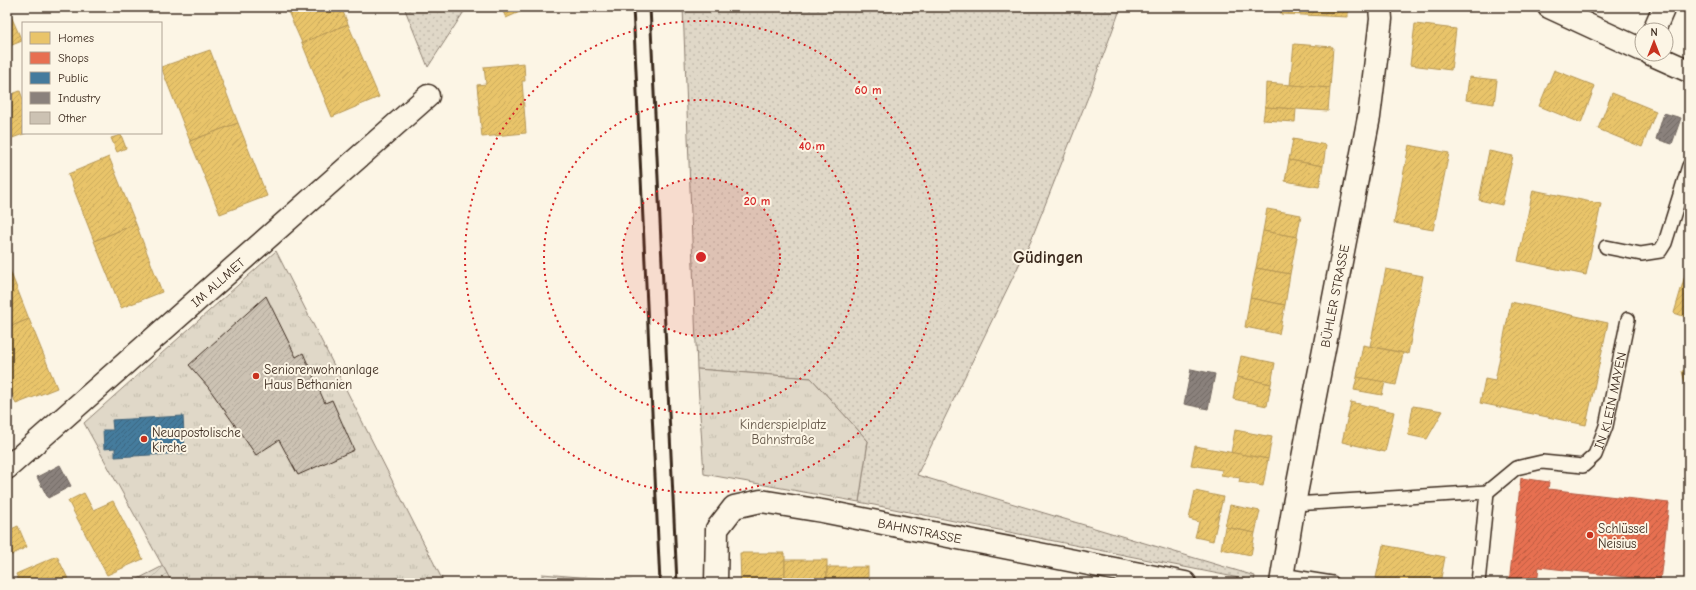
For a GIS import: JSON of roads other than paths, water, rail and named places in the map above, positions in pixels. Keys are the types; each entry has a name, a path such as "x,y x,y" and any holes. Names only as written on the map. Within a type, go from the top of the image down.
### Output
{"street":[{"name":"BÜHLER STRASSE","path":"1281,579 1294,504 1369,117 1379,40 1381,18 1380,7"},
{"path":"1549,7 1634,46"},
{"path":"1657,22 1664,7"},
{"path":"1669,62 1689,71"},
{"name":"IM ALLMET","path":"7,468 428,96"},
{"name":"BAHNSTRASSE","path":"716,583 717,529 734,507 761,501 822,511 1185,583"}],"lane":[{"path":"1606,247 1641,254 1660,251 1665,243 1689,166"},
{"name":"IN KLEIN MAYEN","path":"1487,492 1516,468 1542,462 1583,466 1595,454 1606,426 1628,319"},
{"path":"1294,504 1487,492 1478,583"},
{"path":"1281,579 1332,583"}],"railway":[{"path":"633,7 660,583"},
{"path":"650,7 677,583"}],"place":[{"name":"Seniorenwohnanlage Haus Bethanien","path":"256,376"},
{"name":"Neuapostolische Kirche","path":"144,439"},
{"name":"Schlüssel Neisius","path":"1590,535"}],"district":[{"name":"Güdingen","path":"1048,257"}],"park label":[{"name":"Kinderspielplatz Bahnstraße","path":"783,432"}]}
